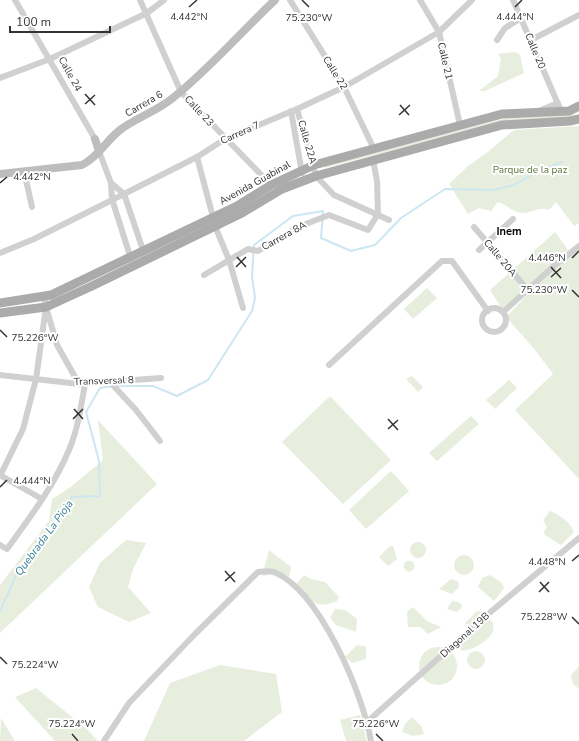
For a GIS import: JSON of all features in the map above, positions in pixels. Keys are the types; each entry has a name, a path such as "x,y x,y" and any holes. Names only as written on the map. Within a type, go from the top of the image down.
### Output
{"main road":[{"name":"Avenida Guabinal","path":"0,313 45,302 92,286 214,222 271,185 314,165 502,114 537,112 559,107 569,111 579,106"},
{"name":"Avenida Guabinal","path":"0,303 45,302 130,256 214,222 242,213 282,189 316,176 502,126 570,122 579,119"}],"street":[{"name":"Calle 24","path":"15,0 94,139 111,183 112,199 130,256"},
{"name":"Calle 23","path":"140,0 181,92 271,185"},
{"path":"0,78 50,60 146,13 164,0"},
{"name":"Carrera 6","path":"0,174 82,165 92,160 111,137 126,126 160,108 181,92 275,0"},
{"name":"Calle 22","path":"290,0 344,87 374,149"},
{"name":"Calle 21","path":"420,0 439,32 460,125"},
{"name":"Carrera 7","path":"0,253 34,239 124,194 197,157 225,139 344,87 439,32 472,0"},
{"name":"Calle 20","path":"513,0 559,107"},
{"path":"530,40 579,15"},
{"path":"497,40 505,28 521,18"},
{"name":"Calle 22A","path":"294,110 314,165 316,176"},
{"name":"Calle 22A","path":"294,110 301,170 304,181"},
{"path":"197,157 214,222 229,260 243,308"},
{"path":"373,161 377,181 378,214"},
{"path":"24,171 32,207"},
{"path":"316,176 334,195 389,220"},
{"name":"Calle 24","path":"111,183 124,194"},
{"path":"124,194 144,250"},
{"name":"Carrera 8A","path":"204,275 249,249 258,250 298,227 318,219 327,216 344,220 368,230 378,214"},
{"path":"479,250 513,219"},
{"name":"Calle 20A","path":"474,227 527,289"},
{"path":"502,312 579,246"},
{"path":"329,365 442,261 452,261 488,310"},
{"path":"42,499 0,476 23,429 36,379 45,302"},
{"path":"0,545 7,549 42,499 70,449 82,384 57,345 45,302"},
{"path":"495,309 502,312 505,324 501,330 494,332 487,330 483,324 483,316 488,310 495,309"},
{"name":"Transversal 8","path":"0,375 82,384 161,378"},
{"path":"110,383 136,410 160,441"},
{"name":"Diagonal 19B","path":"367,722 487,615 579,538"},
{"path":"104,741 129,703 195,634 258,572 272,571 285,578 317,611 342,656 367,722 371,741"}],"green space":[{"path":"515,52 520,55 524,73 485,91 479,91 498,76 501,59 498,54"},
{"path":"579,110 579,112 569,117 502,121 325,168 325,166 502,119"},
{"name":"Parque de la paz","path":"579,126 579,223 574,226 556,202 549,210 540,209 520,213 498,202 491,211 479,208 468,214 449,184 468,166 514,130"},
{"path":"555,232 568,250 504,312 490,290"},
{"path":"579,248 579,479 515,410 553,374 535,350 506,317 543,278"},
{"path":"427,288 437,298 413,319 404,309"},
{"path":"412,376 423,387 418,392 406,379"},
{"path":"509,380 517,388 495,409 486,400"},
{"path":"330,396 391,460 343,504 282,442"},
{"path":"471,416 479,424 437,461 429,453"},
{"path":"98,420 157,484 0,633 0,585 49,521 52,499 72,486 103,460"},
{"path":"391,471 409,491 366,529 349,510"},
{"path":"550,511 564,519 571,526 574,532 561,545 545,535 544,532 547,527 543,520"},
{"path":"126,540 146,543 133,569 128,587 151,613 129,622 98,607 89,587 100,563"},
{"path":"418,542 424,544 426,550 424,556 418,558 412,556 410,550 412,544"},
{"path":"393,546 397,559 388,566 379,557 389,547"},
{"path":"269,550 291,567 289,577 277,574 262,576"},
{"path":"460,555 468,555 474,561 474,569 468,575 460,575 454,569 454,561"},
{"path":"409,560 413,562 415,566 413,570 409,572 405,570 403,566 405,562"},
{"path":"304,575 311,579 325,582 339,597 337,601 323,605 309,599 296,584"},
{"path":"490,575 502,583 504,588 494,601 478,587 482,578"},
{"path":"451,579 458,581 459,587 452,594 439,589"},
{"path":"452,601 458,602 463,606 457,612 447,609"},
{"path":"413,607 427,621 441,627 428,634 420,627 408,627 407,612"},
{"path":"335,609 345,610 357,619 356,632 336,625 330,618"},
{"path":"477,611 484,613 490,618 493,625 492,633 485,641 473,648 458,650 457,648 472,629 465,623"},
{"path":"357,645 366,647 366,659 352,663 345,657"},
{"path":"434,647 442,647 449,650 454,655 457,666 454,677 449,682 442,685 434,685 427,682 422,677 419,670 419,662 422,655 427,650"},
{"path":"476,651 482,654 485,660 482,666 476,669 470,666 467,660 470,654"},
{"path":"220,665 276,674 282,712 244,741 144,741 170,683"},
{"path":"579,666 579,689 573,684 571,675"},
{"path":"36,688 87,729 98,741 55,741 15,697"},
{"path":"360,715 367,741 346,741 340,720"},
{"path":"412,717 421,726 424,734 413,736 402,732 405,724"},
{"path":"1,718 15,741 0,741"}],"waterway":[{"name":"Quebrada La Pioja","path":"116,386 153,386 177,396 208,380 252,311 255,298 252,276 254,245 293,216 323,211 321,238 351,251 375,245 401,218 445,189 494,190 514,185 538,171 562,162"},
{"name":"Quebrada La Pioja","path":"0,611 18,571 53,528 72,497 100,496 99,461 86,412 100,388 112,386"}],"district":[{"name":"Inem","path":"509,231"}]}
